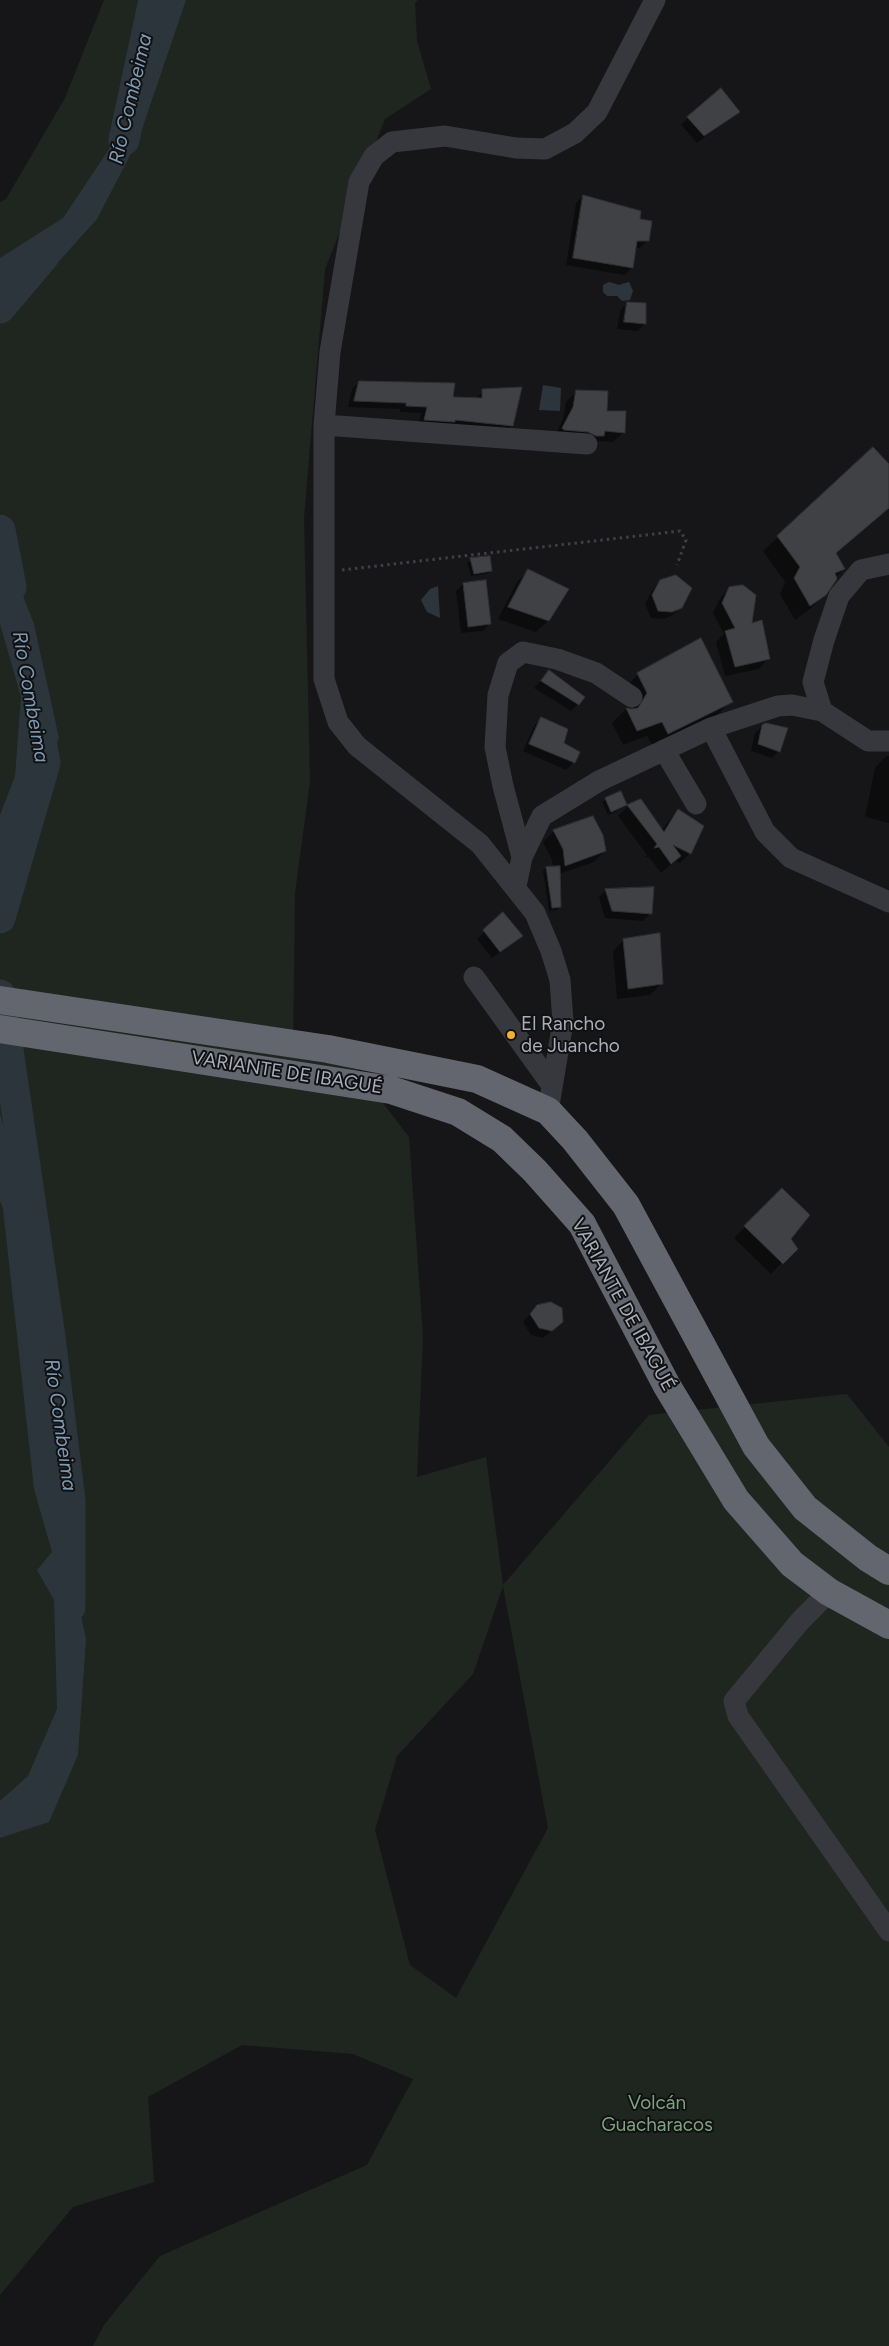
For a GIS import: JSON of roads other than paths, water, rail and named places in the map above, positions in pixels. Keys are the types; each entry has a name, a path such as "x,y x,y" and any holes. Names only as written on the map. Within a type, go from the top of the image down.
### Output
{"highway":[{"name":"VARIANTE DE IBAGUÉ","path":"0,1000 328,1049 477,1079 548,1111 575,1140 626,1205 756,1446 805,1508 868,1558 889,1571"},
{"name":"VARIANTE DE IBAGUÉ","path":"0,1029 391,1090 458,1112 502,1139 535,1171 582,1224 667,1386 736,1500 792,1564 828,1592 889,1625"}],"street":[{"path":"548,1111 551,1084 563,1022 560,980 551,951 535,913 516,886 480,844 357,746 338,722 324,680 324,425 330,352 359,182 374,156 392,142 445,136 516,148 545,149 574,133 597,112 655,0"},
{"path":"324,425 587,444"},
{"path":"822,711 813,682 824,640 839,596 861,570 889,564"},
{"path":"522,858 495,747 498,695 508,663 523,652 557,659 596,673 632,697"},
{"path":"516,886 522,858 542,816 599,781 711,728 778,706 792,705 822,711 868,742 889,740"},
{"path":"711,728 765,832 771,839 791,858 889,902"},
{"path":"664,750 696,804"},
{"path":"474,977 551,1084"},
{"path":"828,1592 801,1620 734,1701 738,1716 889,1931"}],"water":[{"path":"166,0 186,0 139,138 97,219 51,270 0,298 0,258 63,218 109,149 146,71"},
{"path":"609,282 619,285 629,282 633,291 630,300 622,301 617,296 607,296 603,292 603,285"},
{"path":"543,385 561,388 560,411 539,410"},
{"path":"0,537 34,624 59,738 0,875 0,815 15,776 21,697 0,624"},
{"path":"438,586 440,618 427,612 421,600 430,589"},
{"path":"0,1114 4,1127 27,1261 43,1399 60,1517 86,1639 78,1755 49,1822 0,1838 0,1801 28,1776 57,1709 54,1600 37,1570 52,1552 34,1489 3,1209 0,1201"}],"waterway":[{"name":"Río Combeima","path":"124,140 154,0"},
{"name":"Río Combeima","path":"0,308 44,256"},
{"name":"Río Combeima","path":"0,530 11,587"},
{"name":"Río Combeima","path":"0,918 45,763 42,746"},
{"name":"Río Combeima","path":"0,995 50,1337 70,1501 70,1607"}],"place":[{"name":"El Rancho de Juancho","path":"511,1035"}],"park label":[{"name":"Volcán Guacharacos","path":"657,2114"}]}
